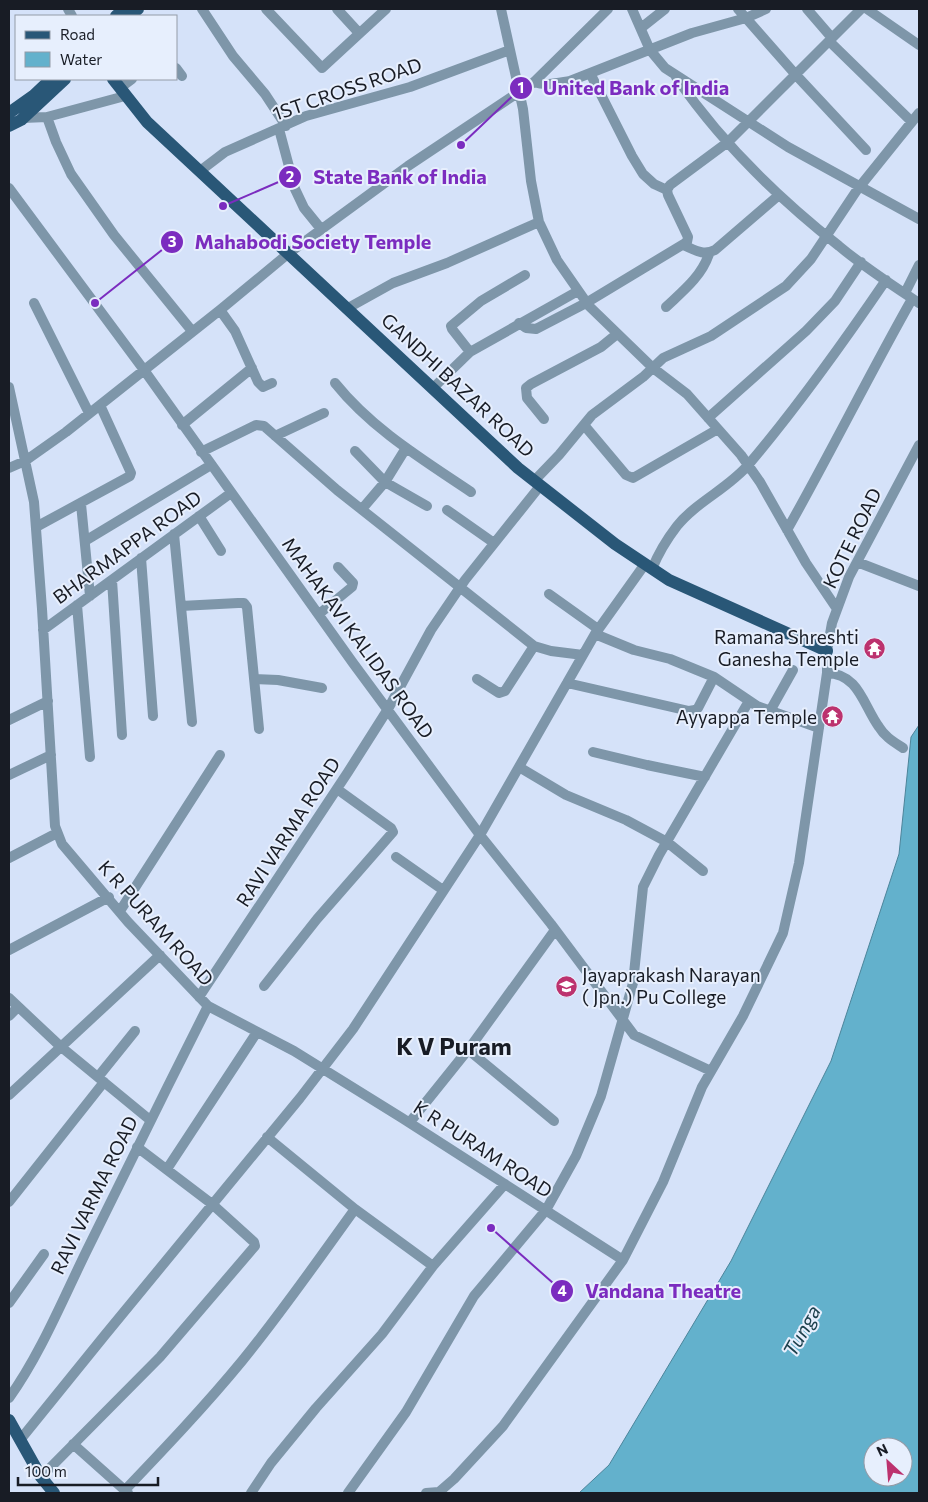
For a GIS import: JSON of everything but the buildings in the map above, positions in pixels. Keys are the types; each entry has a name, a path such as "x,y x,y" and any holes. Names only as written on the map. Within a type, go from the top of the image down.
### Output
{"main road":[{"path":"9,113 33,96 50,80"},
{"path":"9,126 23,118 64,80"},
{"name":"GANDHI BAZAR ROAD","path":"119,87 147,122 518,468 615,544 669,580 827,651"},
{"path":"9,1422 41,1477 54,1493"}],"street":[{"path":"202,9 233,56 265,94 282,127 295,189 304,208 321,229"},
{"path":"266,9 322,68 383,10"},
{"path":"337,9 359,32"},
{"path":"501,9 520,92 538,222 557,260 586,303 653,368 687,394 748,466 760,482 806,563 837,608"},
{"path":"9,468 25,461 66,432 321,229 408,166 534,82 608,9"},
{"path":"632,9 650,50 665,68 788,147 919,219"},
{"path":"641,28 665,9"},
{"path":"738,9 866,150"},
{"path":"534,82 542,85 570,81 692,33 746,18 766,9"},
{"path":"807,9 831,39 912,122"},
{"path":"667,190 670,185 728,142 861,9"},
{"path":"867,9 919,45"},
{"name":"1ST CROSS ROAD","path":"200,171 225,152 306,116 410,87 510,50"},
{"path":"672,72 690,98 728,142 779,195 826,235 912,298"},
{"path":"519,323 526,328 536,328 586,303 687,242 688,237 667,190 654,184 643,174 590,73"},
{"path":"23,118 48,117 119,87 130,80"},
{"name":"RAVI VARMA ROAD","path":"199,997 388,709 431,630 537,483 592,415 643,377 663,358 711,336 786,286 811,259 860,186 919,113"},
{"path":"48,117 56,142 70,174 114,235 192,331"},
{"name":"MAHAKAVI KALIDAS ROAD","path":"9,188 144,370 201,452 480,835 556,930 634,1035 711,1071"},
{"path":"683,246 702,254 709,254 779,195"},
{"path":"348,308 393,283 448,263 538,222"},
{"path":"666,307 698,275 709,254"},
{"path":"708,418 776,360 806,331 835,301 861,262"},
{"path":"787,530 830,454 912,298 919,265"},
{"path":"470,352 451,326 481,301 525,275"},
{"path":"20,1440 322,1069 353,1028 480,835 596,632 658,555 677,525 722,490 748,466 827,365 886,280"},
{"path":"433,388 470,352 578,290"},
{"path":"34,303 89,413"},
{"path":"220,310 235,331 261,386 272,383"},
{"path":"544,419 527,398 526,388 602,347 617,334"},
{"path":"182,425 252,368"},
{"path":"335,383 364,415 406,448 471,492"},
{"name":"K R PURAM ROAD","path":"9,387 34,502 44,630 55,826 62,844 120,911 208,1006 322,1069 410,1122 623,1260"},
{"path":"36,527 131,475 100,405"},
{"path":"275,436 324,413"},
{"path":"201,452 256,425 264,426 337,490 461,586 534,646 583,656"},
{"path":"584,425 626,475 633,478 718,429"},
{"name":"KOTE ROAD","path":"426,1493 439,1492 454,1479 503,1426 623,1260 663,1182 702,1087 743,1016 783,933 799,863 827,673 827,651 832,623 849,577 919,445"},
{"path":"362,509 385,482 406,448"},
{"path":"355,451 385,482 427,506"},
{"path":"85,541 211,465"},
{"name":"BHARMAPPA ROAD","path":"44,630 231,492"},
{"path":"81,504 90,596"},
{"path":"447,510 494,543"},
{"path":"199,516 221,552"},
{"path":"174,534 192,722"},
{"path":"142,558 153,716"},
{"path":"857,562 919,586"},
{"path":"319,614 352,587 353,583 338,567"},
{"path":"112,580 122,735"},
{"path":"549,594 596,632 634,650 670,659 714,677 757,706 818,728"},
{"path":"181,606 244,603 247,607 259,729"},
{"path":"77,605 90,757"},
{"path":"477,679 499,693 505,691 534,646"},
{"path":"770,711 794,670"},
{"path":"827,673 836,674 848,680 856,688 879,728 889,739 903,748"},
{"path":"567,683 689,711 698,708 714,677"},
{"path":"254,679 278,680 322,688"},
{"path":"9,720 48,701"},
{"path":"348,1493 406,1412 474,1296 546,1210 576,1156 601,1096 633,983 643,887 749,701"},
{"path":"593,752 647,766 705,777"},
{"path":"9,775 52,755"},
{"path":"120,911 220,755"},
{"path":"519,766 566,795 626,820 667,842 703,871"},
{"path":"264,986 317,919 393,832 391,828 337,789"},
{"path":"9,858 57,833"},
{"path":"396,857 443,890"},
{"path":"9,950 109,898"},
{"path":"410,1122 471,1046 556,930"},
{"path":"9,1095 160,955"},
{"path":"9,998 60,1046 150,1120"},
{"name":"RAVI VARMA ROAD","path":"9,1398 22,1380 208,1006"},
{"path":"9,1016 18,1007"},
{"path":"9,1202 135,1032"},
{"path":"167,1169 257,1032"},
{"path":"471,1046 472,1053 554,1121"},
{"path":"267,1137 355,1209 433,1266"},
{"path":"41,1477 160,1356 254,1249 254,1242 212,1204 137,1147"},
{"path":"251,1493 271,1463 316,1408 382,1334 433,1266 505,1184"},
{"path":"73,1444 127,1492 242,1361 299,1287 355,1209"},
{"path":"9,1302 44,1254"}],"water":[{"name":"Tunga","path":"919,725 919,1493 579,1493 609,1465 731,1261 831,1061 899,854 911,737"}],"place":[{"name":"United Bank of India","path":"461,145"},
{"name":"State Bank of India","path":"223,206"},
{"name":"Mahabodi Society Temple","path":"95,303"},
{"name":"Ramana Shreshti Ganesha Temple","path":"875,648"},
{"name":"Ayyappa Temple","path":"833,717"},
{"name":"Jayaprakash Narayan ( Jpn.) Pu College","path":"566,986"},
{"name":"Vandana Theatre","path":"491,1228"}],"district":[{"name":"K V Puram","path":"454,1047"}]}
